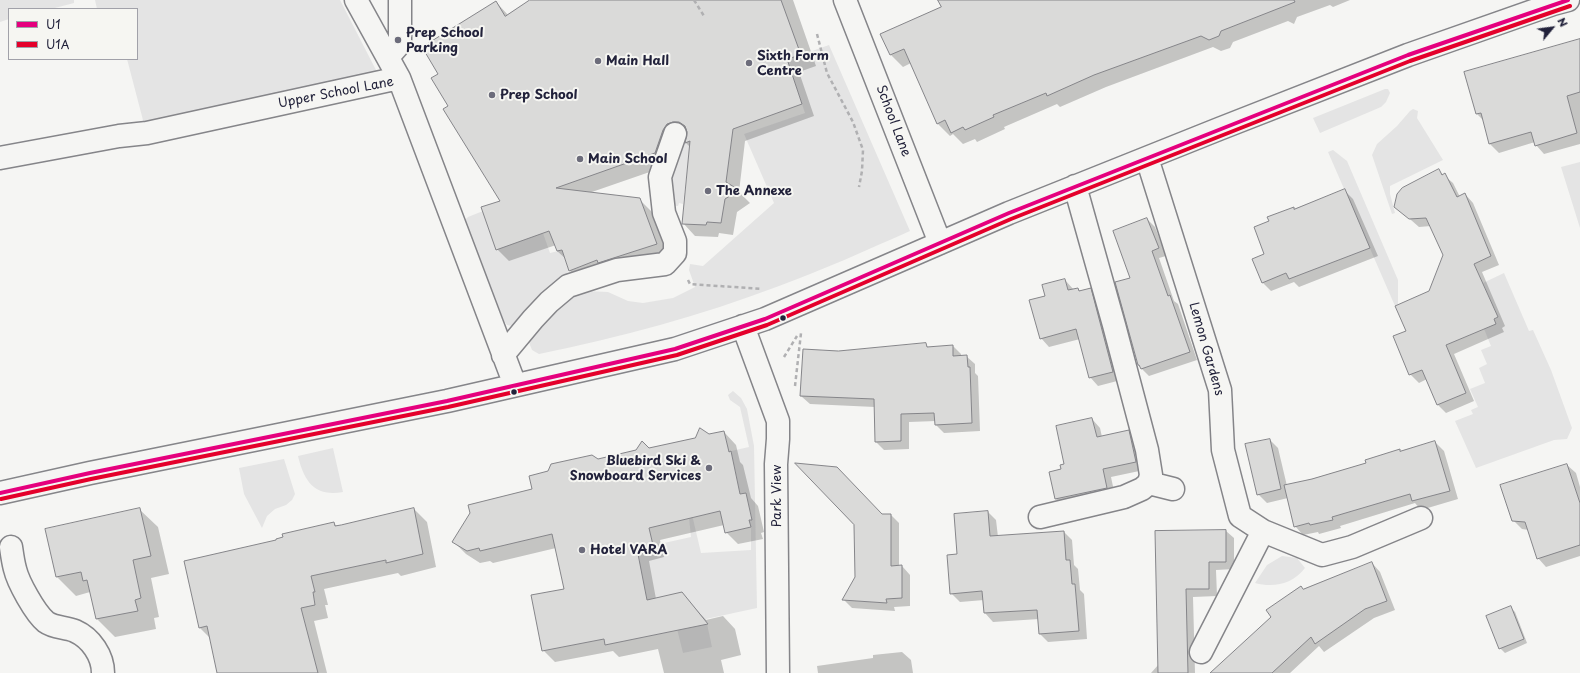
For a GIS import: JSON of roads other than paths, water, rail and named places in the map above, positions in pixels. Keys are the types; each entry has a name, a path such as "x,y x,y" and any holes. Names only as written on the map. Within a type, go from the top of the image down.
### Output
{"street":[{"path":"356,0 399,78"},
{"path":"388,57 397,47 400,40 400,0"},
{"name":"School Lane","path":"845,0 940,243"},
{"path":"0,493 90,472 447,402 675,348 744,326 805,302 1009,213 1408,55 1517,16 1568,0"},
{"name":"Upper School Lane","path":"0,158 119,136 147,133 399,78 515,385"},
{"path":"503,355 533,319 568,286 617,270 665,264 672,257 675,253 675,241 664,213 660,177 675,134"},
{"name":"Lemon Gardens","path":"1147,158 1220,390 1223,450 1240,516 1263,531 1322,555 1352,547 1421,518"},
{"path":"1040,517 1124,497 1142,489 1149,483 1151,475 1147,450 1075,186"},
{"name":"Park View","path":"744,326 778,421 776,464 778,673"},
{"path":"1149,483 1172,489"},
{"path":"1201,652 1263,531"},
{"path":"11,547 15,570 34,608 49,624 76,631 86,638 100,657 103,673"}],"place":[{"name":"Prep School Parking","path":"398,40"},
{"name":"Main Hall","path":"598,61"},
{"name":"Sixth Form Centre","path":"749,63"},
{"name":"Prep School","path":"492,95"},
{"name":"Main School","path":"580,159"},
{"name":"The Annexe","path":"708,191"},
{"name":"Bluebird Ski & Snowboard Services","path":"709,468"},
{"name":"Hotel VARA","path":"582,550"}]}
